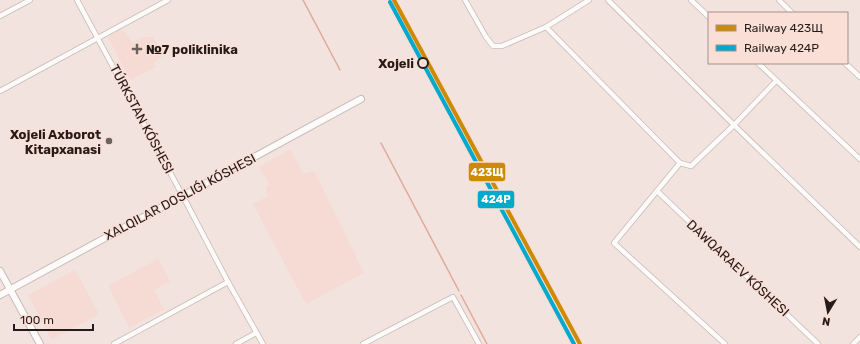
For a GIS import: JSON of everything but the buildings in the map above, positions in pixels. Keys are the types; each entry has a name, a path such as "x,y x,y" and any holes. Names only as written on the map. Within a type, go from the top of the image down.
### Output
{"street":[{"path":"0,16 30,0"},
{"name":"TÚRKSTAN KÓSHESI","path":"77,0 228,282 263,344"},
{"path":"0,91 168,0"},
{"path":"466,0 486,38 493,46 502,46 546,27 589,0"},
{"path":"608,0 860,247"},
{"path":"691,0 708,16"},
{"path":"779,0 791,12"},
{"path":"546,27 680,163 691,166 734,125 776,80"},
{"path":"759,64 860,159"},
{"path":"846,64 860,77"},
{"path":"0,295 361,99"},
{"path":"680,163 614,243 725,344"},
{"name":"DAWQARAEV KÓSHESI","path":"657,191 818,344"},
{"path":"0,271 40,344"},
{"path":"114,344 228,282"},
{"path":"364,344 453,298 479,344"},
{"path":"236,344 256,333"},
{"path":"853,344 860,337"}],"shaded area":[{"name":"№7 poliklinika","path":"120,29 125,32 133,43 143,37 153,37 163,56 153,63 156,67 130,80 108,37"},
{"path":"290,149 303,174 314,171 364,273 306,304 253,204 268,196 265,188 269,184 259,167"},
{"path":"158,259 170,281 154,290 164,309 129,328 108,286"},
{"path":"75,270 99,314 52,340 28,295"}],"waterway":[{"path":"303,0 340,70"},
{"path":"381,143 459,291"},
{"path":"461,295 487,344"}],"rail line":[{"name":"423Щ","path":"394,0 580,344"},
{"name":"424Р","path":"390,2 574,344"}],"place":[{"name":"№7 poliklinika","path":"137,49"},
{"name":"Xojeli","path":"423,63"},
{"name":"Xojeli Axborot Kitapxanasi","path":"109,141"}]}
